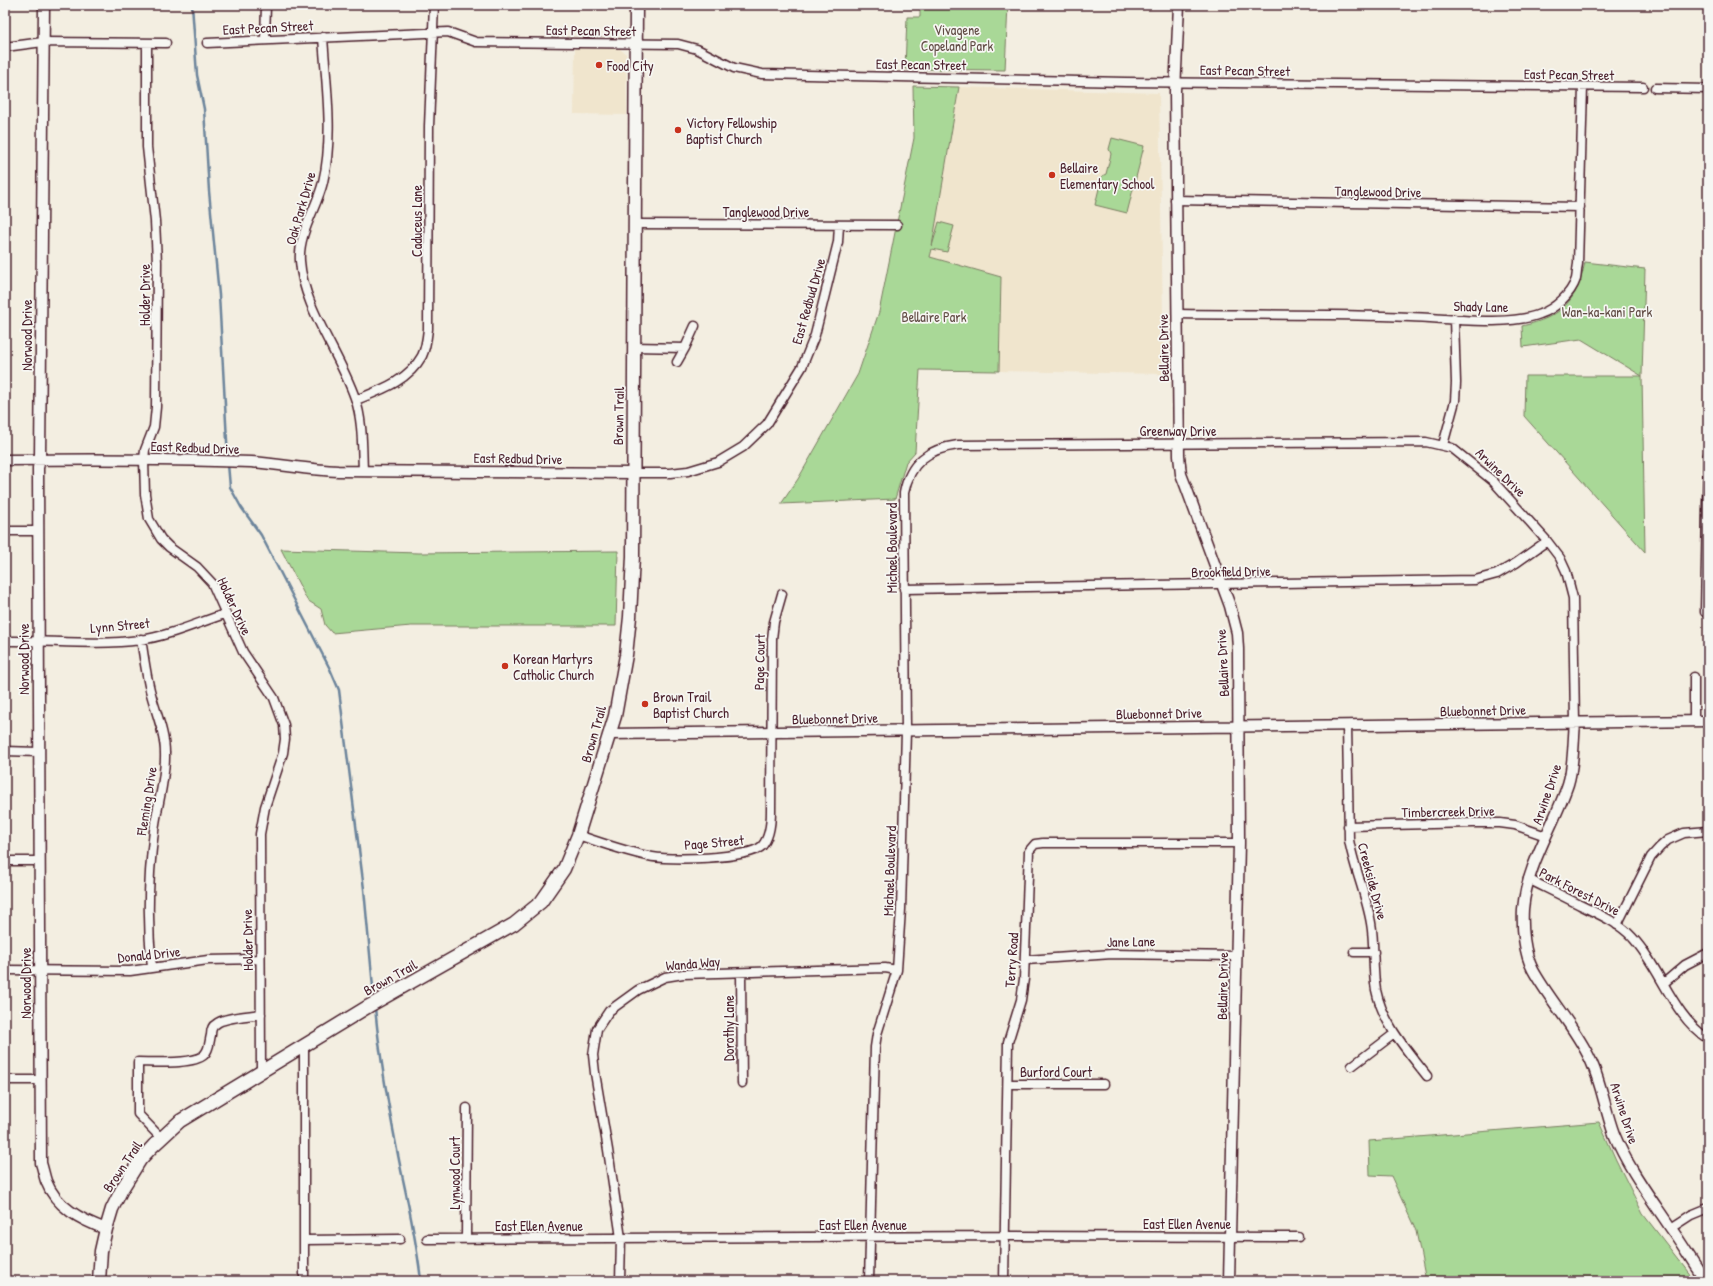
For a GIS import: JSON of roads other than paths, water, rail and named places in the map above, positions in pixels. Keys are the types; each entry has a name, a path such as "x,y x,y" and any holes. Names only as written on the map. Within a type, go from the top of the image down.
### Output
{"main road":[{"name":"Brown Trail","path":"106,1229 112,1209 122,1189 140,1160 180,1121 368,1006 514,924 541,902 564,869 578,835 610,734 626,655 630,617 633,473 636,5"},
{"path":"99,1281 101,1251 106,1229"}],"street":[{"name":"Norwood Drive","path":"44,5 40,460 38,468 38,752 41,1162 46,1182 55,1196 77,1218 106,1229"},
{"path":"265,40 266,5"},
{"name":"Caduceus Lane","path":"356,400 395,383 407,375 422,356 426,345 428,329 429,126 434,5"},
{"name":"Bellaire Drive","path":"1179,5 1175,82 1175,200 1179,456 1184,480 1230,606 1237,633 1239,843 1229,1281"},
{"name":"East Pecan Street","path":"207,43 448,32 476,42 688,46 734,68 762,74 1175,82 1643,87"},
{"name":"Oak Park Drive","path":"324,37 327,97 327,158 323,183 304,237 300,260 305,288 356,400 362,441 363,471"},
{"path":"5,48 43,42 166,43"},
{"name":"Holder Drive","path":"147,43 146,135 155,221 157,270 156,407 154,427 145,450 144,460 146,508 149,519 156,532 169,548 197,567 212,582 242,652 274,698 284,725 285,739 283,753 264,807 260,834 261,1072"},
{"name":"Shady Lane","path":"1177,314 1501,321 1540,314 1559,303 1576,279 1578,264 1583,87"},
{"path":"1655,88 1708,89"},
{"name":"Tanglewood Drive","path":"1175,200 1580,207"},
{"name":"Tanglewood Drive","path":"634,224 897,225"},
{"name":"East Redbud Drive","path":"5,460 215,461 274,464 313,470 363,471 670,473 688,471 706,466 731,456 764,428 794,380 810,350 820,319 838,242 838,225"},
{"path":"1443,445 1455,401 1456,383 1454,319"},
{"path":"677,362 695,326"},
{"path":"634,347 685,348"},
{"name":"Greenway Drive","path":"918,463 924,456 934,450 942,447 958,445 1426,442 1443,445"},
{"name":"Arwine Drive","path":"1443,445 1452,448 1465,457 1493,481 1547,541 1560,558 1566,572 1573,598 1574,723 1571,773 1568,784 1528,879 1523,909 1523,928 1526,950 1532,969 1582,1043 1600,1084 1609,1120 1623,1152 1639,1182 1706,1281"},
{"path":"1705,612 1708,455"},
{"name":"Michael Boulevard","path":"869,1281 875,1047 877,1034 897,970 901,909 906,731 904,493 908,477 918,463"},
{"path":"5,531 38,531"},
{"name":"Brookfield Drive","path":"904,589 1475,580 1497,574 1516,563 1547,541"},
{"name":"Page Court","path":"771,732 772,639 774,622 782,594"},
{"name":"Lynn Street","path":"5,641 141,640 175,631 225,614"},
{"name":"Fleming Drive","path":"141,640 146,670 165,751 164,780 154,829 150,874 148,932 152,968"},
{"path":"1694,677 1694,721"},
{"name":"Bluebonnet Drive","path":"610,734 1708,721"},
{"name":"Creekside Drive","path":"1347,725 1348,826 1351,854 1367,900 1372,925 1376,990 1388,1024 1394,1034 1427,1076"},
{"name":"Page Street","path":"578,835 649,857 666,859 730,856 745,854 758,849 766,841 770,825 771,732"},
{"path":"5,751 38,752"},
{"name":"Timbercreek Drive","path":"1348,826 1500,823 1546,836"},
{"path":"1617,925 1651,857 1660,847 1668,840 1684,833 1708,831"},
{"name":"Terry Road","path":"1004,1281 1008,1042 1021,1000 1026,960 1029,851 1035,844 1239,843"},
{"path":"5,861 39,861"},
{"name":"Park Forest Drive","path":"1528,879 1608,918 1631,936 1643,950 1686,1019 1699,1033 1708,1039"},
{"path":"1354,952 1374,952"},
{"path":"1664,983 1685,966 1708,953"},
{"name":"Jane Lane","path":"1026,960 1112,954 1237,956"},
{"name":"Donald Drive","path":"5,970 130,971 208,960 260,959"},
{"name":"Wanda Way","path":"620,1281 621,1238 593,1055 597,1030 609,1011 638,990 665,977 683,974 885,968 897,970"},
{"name":"Dorothy Lane","path":"741,972 742,1083"},
{"path":"161,1138 138,1114 138,1062 198,1059 205,1054 209,1047 212,1030 216,1023 222,1020 261,1014"},
{"path":"1352,1066 1394,1034"},
{"path":"298,1050 304,1064"},
{"path":"298,1050 304,1064 304,1281"},
{"path":"5,1080 40,1080"},
{"name":"Burford Court","path":"1008,1084 1104,1084"},
{"name":"Lynwood Court","path":"466,1239 467,1108"},
{"path":"1671,1228 1690,1214 1708,1208"},
{"name":"East Ellen Avenue","path":"427,1239 1005,1236 1298,1237"},
{"path":"304,1240 400,1239"}],"waterway":[{"path":"192,5 197,75 204,109 209,191 219,295 228,459"},
{"path":"228,464 230,487 241,507 261,535 330,669 339,690 364,889 374,998"},
{"path":"375,1007 386,1089 421,1281"}],"place":[{"name":"Food City","path":"599,65"},
{"name":"Victory Fellowship Baptist Church","path":"678,130"},
{"name":"Bellaire Elementary School","path":"1052,175"},
{"name":"Korean Martyrs Catholic Church","path":"505,666"},
{"name":"Brown Trail Baptist Church","path":"645,704"}],"park label":[{"name":"Vivagene Copeland Park","path":"957,38"},
{"name":"Wan-ka-kani Park","path":"1607,311"},
{"name":"Bellaire Park","path":"934,316"}]}
